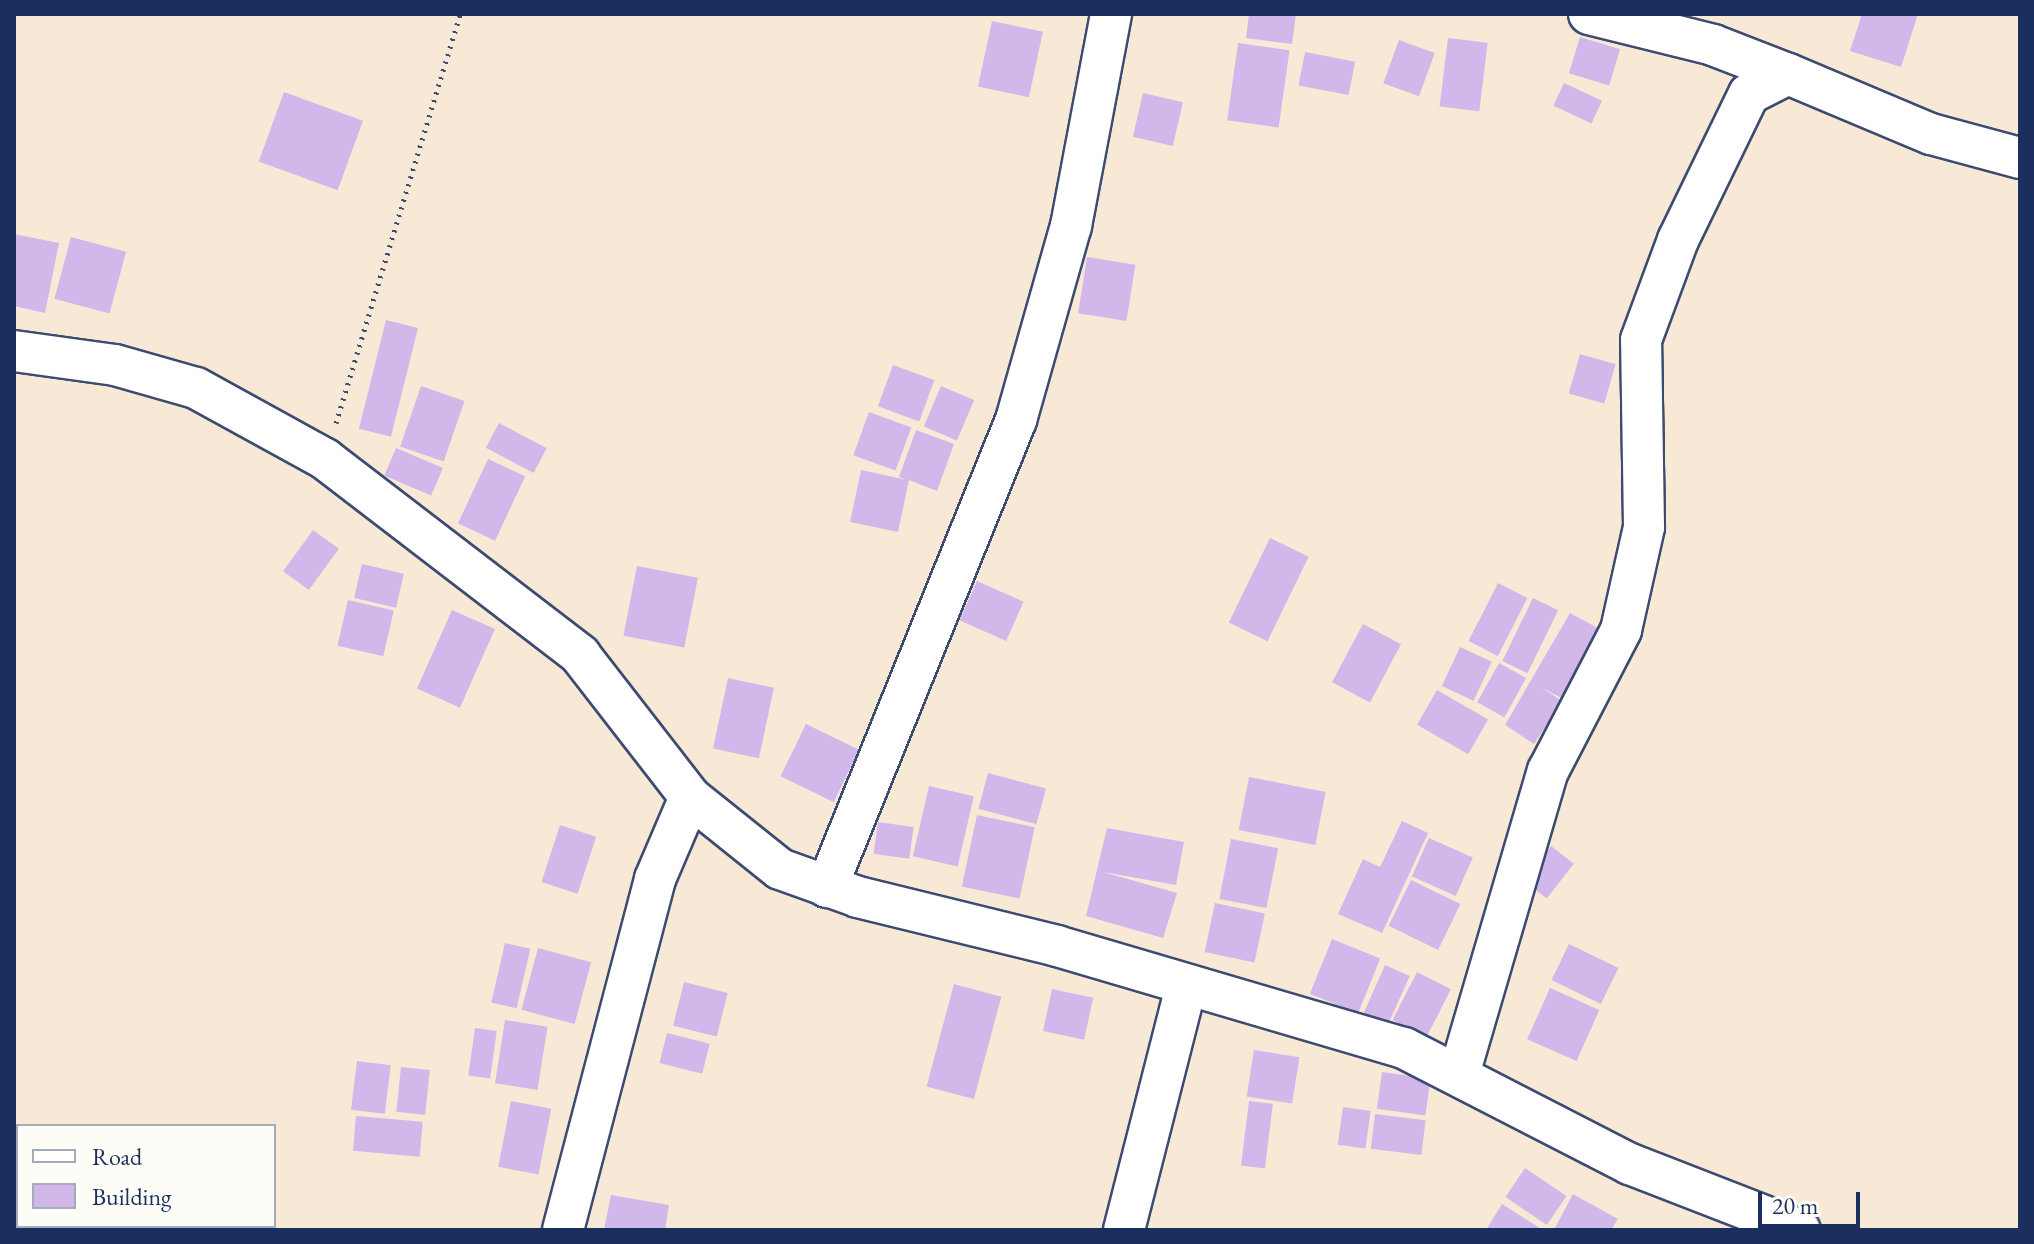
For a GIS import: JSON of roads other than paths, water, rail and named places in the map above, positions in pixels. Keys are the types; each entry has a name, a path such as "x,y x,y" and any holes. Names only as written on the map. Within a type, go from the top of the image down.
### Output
{"street":[{"path":"827,887 1016,420 1071,226 1111,14"},
{"path":"1589,14 1713,45 1931,134 2020,158"},
{"path":"1460,1071 1548,771 1621,630 1644,527 1641,340 1678,240 1749,94 1788,74"},
{"path":"14,351 115,365 196,388 325,459 580,655 690,797 744,846 827,887 1339,1025 1460,1071 1630,1164 1800,1230"},
{"path":"563,1230 655,879 690,797"},
{"path":"1124,1230 1186,986"}]}
